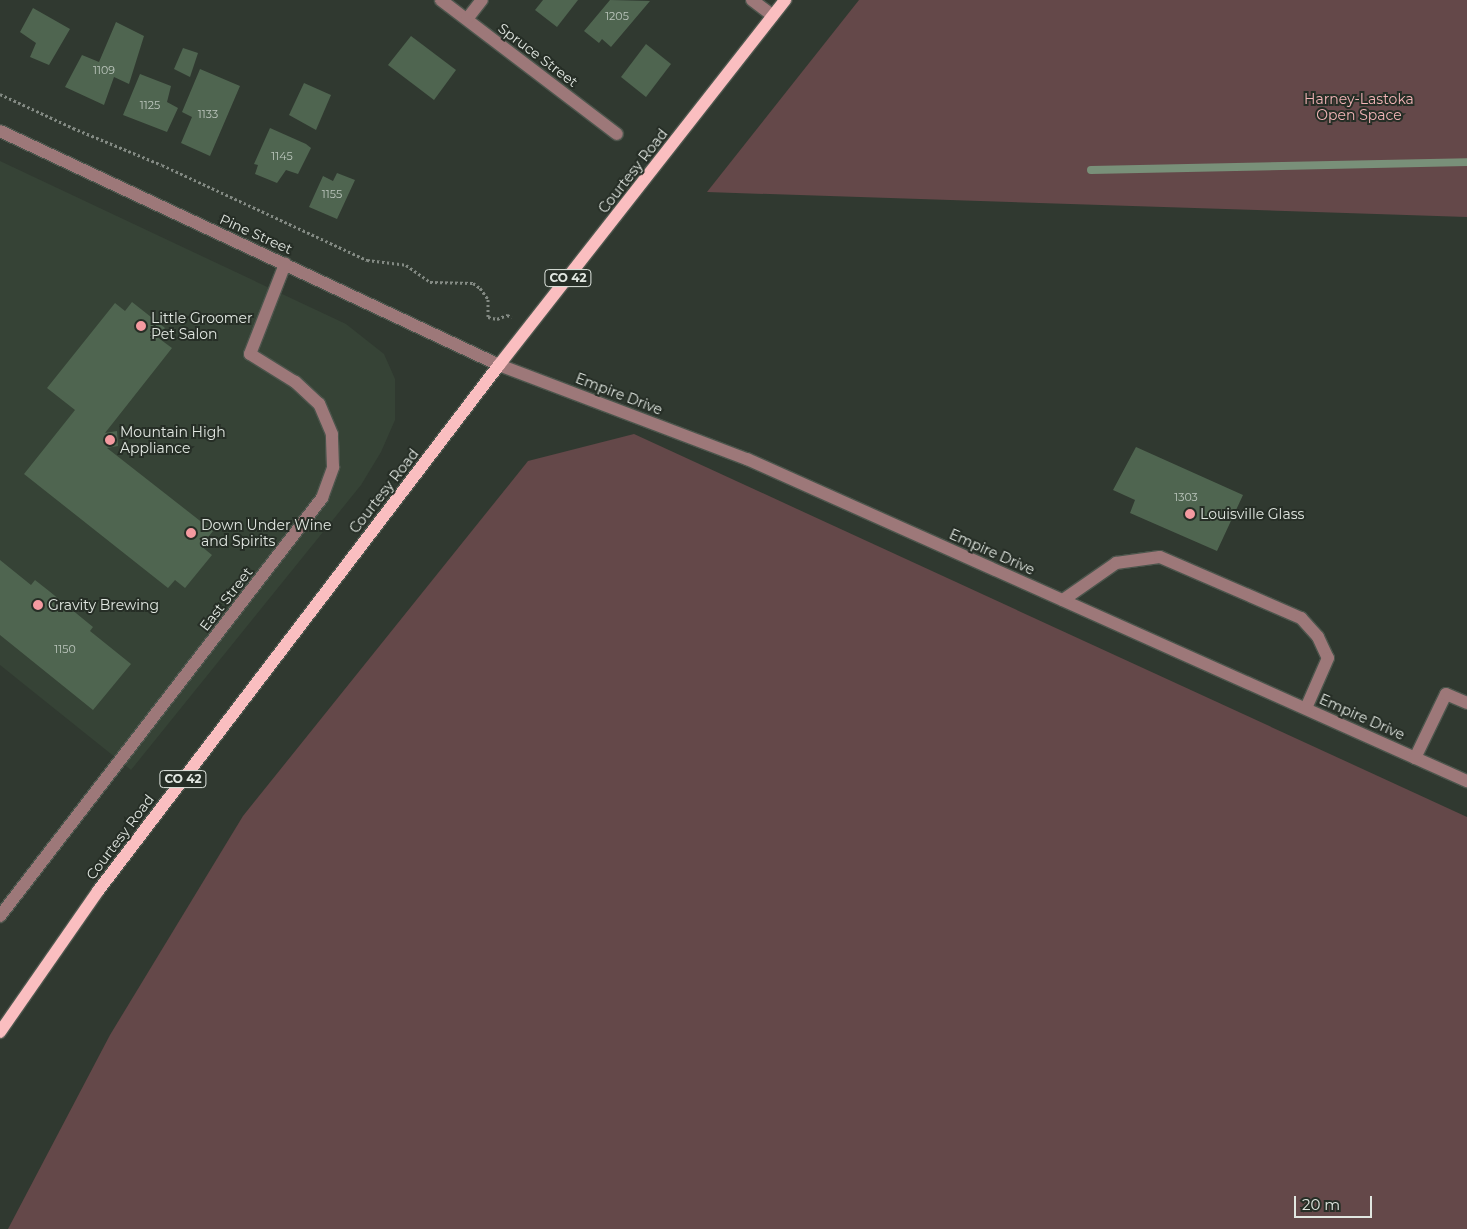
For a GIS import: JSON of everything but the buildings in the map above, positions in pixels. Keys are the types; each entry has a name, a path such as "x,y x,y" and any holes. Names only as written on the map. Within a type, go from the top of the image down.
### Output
{"main road":[{"name":"Courtesy Road","path":"0,1032 98,891 500,365 785,0"}],"street":[{"name":"Spruce Street","path":"441,0 617,134"},
{"path":"467,19 482,0"},
{"path":"752,0 773,16"},
{"name":"Pine Street","path":"0,131 500,365"},
{"name":"East Street","path":"0,916 322,498 333,467 332,434 319,404 295,382 250,354 286,264"},
{"name":"Empire Drive","path":"500,365 746,459 1467,781"},
{"path":"1063,600 1116,563 1160,557 1301,618 1318,637 1328,658 1306,708"},
{"path":"1415,758 1446,694 1467,703"}],"path":[{"path":"0,94 73,128 162,165 368,260 406,265 430,282 473,283 480,288 488,299 488,317 497,318 507,315 530,327"}],"shaded area":[{"path":"0,161 346,324 384,354 395,379 395,420 381,452 361,485 131,770 0,665"}],"green space":[{"name":"Harney-Lastoka Open Space","path":"859,0 1467,0 1467,217 707,192"},
{"path":"634,434 1467,817 1467,1229 8,1229 110,1035 243,816 528,461"}],"waterway":[{"path":"1091,170 1467,162"}],"place":[{"name":"Little Groomer Pet Salon","path":"141,326"},
{"name":"Mountain High Appliance","path":"110,440"},
{"name":"Louisville Glass","path":"1190,514"},
{"name":"Down Under Wine and Spirits","path":"191,533"},
{"name":"Gravity Brewing","path":"38,605"}]}
